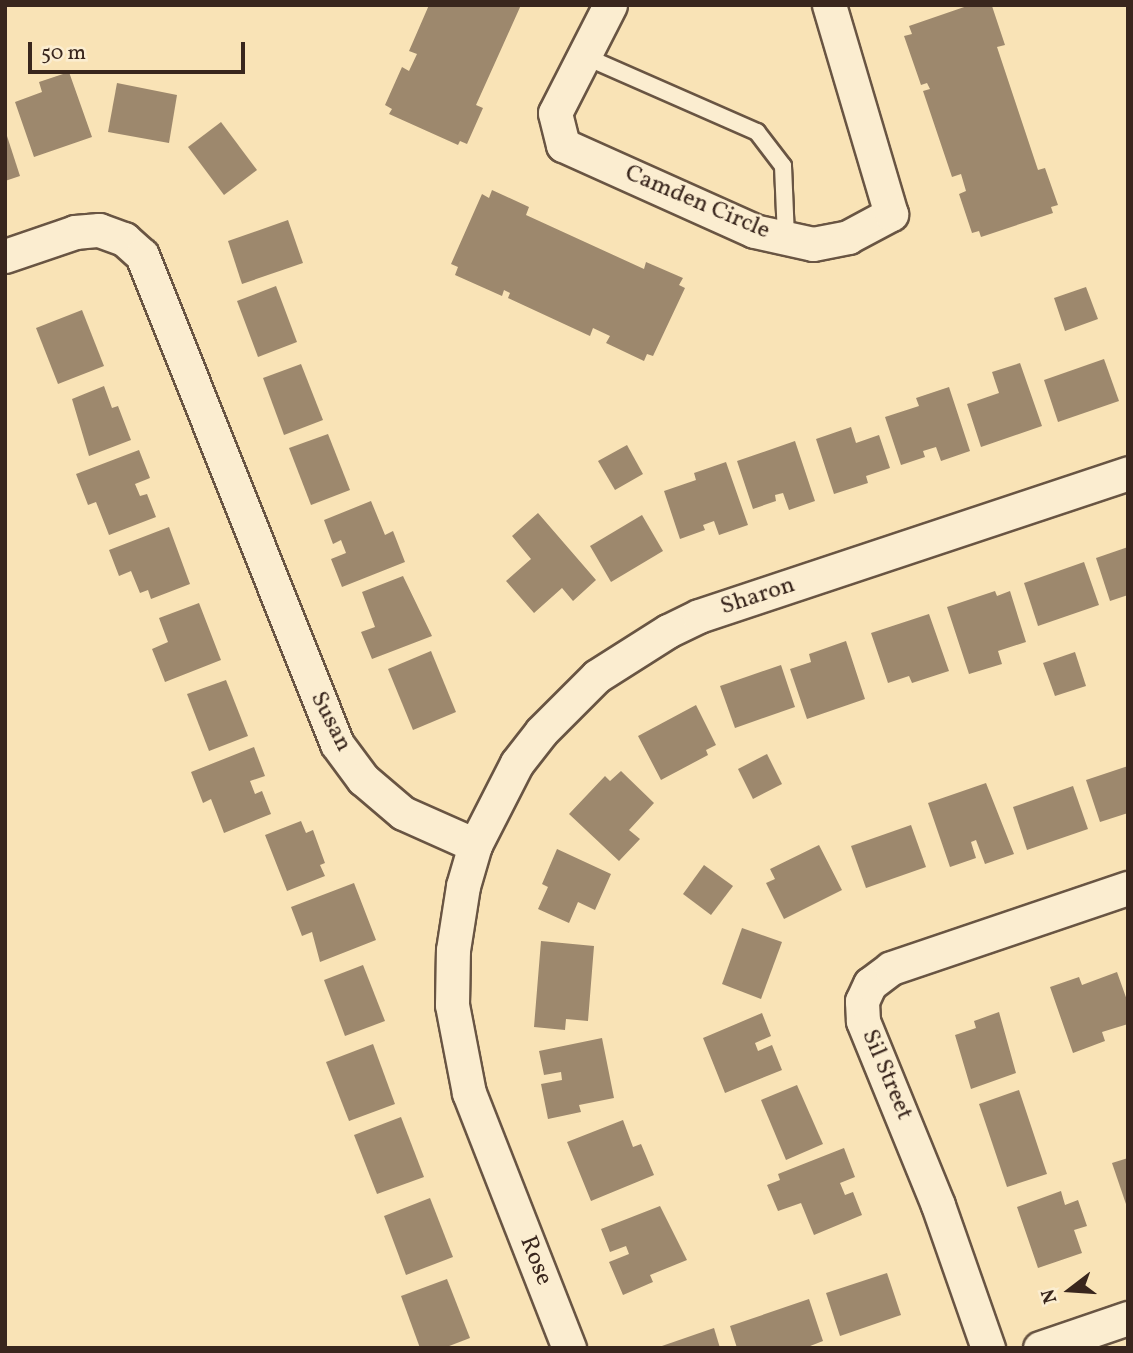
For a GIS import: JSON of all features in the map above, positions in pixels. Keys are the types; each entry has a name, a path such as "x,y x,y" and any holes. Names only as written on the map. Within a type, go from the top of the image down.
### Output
{"street":[{"name":"Camden Circle","path":"610,5 555,113 563,145 754,232 813,244 848,237 891,214 829,5"},
{"name":"Susan","path":"5,256 85,230 116,235 142,255 337,744 363,779 403,813 475,845"},
{"name":"Sharon","path":"475,845 510,775 541,732 597,677 637,647 699,616 1128,473"},
{"name":"Rose","path":"475,845 453,950 452,1005 469,1093 569,1348"},
{"name":"Sil Street","path":"988,1348 920,1158 863,1021 862,1001 870,984 891,968 1128,888"},
{"path":"1040,1348 1128,1318"}],"lane":[{"path":"584,56 757,132 783,166 786,239"}],"building":[{"path":"429,5 521,5 476,105 483,108 467,144 460,141 458,145 389,114 392,109 385,105 402,67 409,71 417,54 409,51"},
{"path":"970,5 992,6 1005,45 997,47 1038,170 1045,168 1058,205 1051,207 1053,213 981,237 979,231 972,233 959,194 966,191 961,174 952,177 923,91 930,89 927,83 921,85 904,36 912,34 909,26"},
{"path":"69,72 92,137 34,157 15,102 42,92 39,82"},
{"path":"117,83 177,95 169,143 108,132"},
{"path":"221,122 257,170 224,195 188,147"},
{"path":"7,136 20,176 5,181 5,137"},
{"path":"492,190 529,207 526,215 644,269 646,262 683,278 679,285 685,288 653,356 647,354 644,361 606,343 610,336 593,328 590,336 508,298 510,293 504,290 502,296 455,275 458,267 451,264 482,194 489,198"},
{"path":"288,220 303,263 242,284 228,241"},
{"path":"276,286 297,342 258,357 237,301"},
{"path":"1086,287 1098,319 1065,331 1054,298"},
{"path":"82,310 104,366 58,384 36,328"},
{"path":"1104,359 1119,401 1058,422 1044,380"},
{"path":"1020,363 1042,426 981,447 967,404 999,393 992,372"},
{"path":"301,364 323,420 284,435 263,378"},
{"path":"104,386 112,408 118,406 131,440 89,456 72,399"},
{"path":"949,387 970,451 941,461 936,447 923,451 925,457 901,465 885,417 919,406 916,398"},
{"path":"851,427 856,443 879,435 890,468 866,476 868,483 834,494 816,439"},
{"path":"328,434 350,490 311,505 289,448"},
{"path":"795,441 815,501 789,510 783,493 775,495 776,501 753,509 737,461"},
{"path":"627,445 643,474 615,490 598,461"},
{"path":"139,450 150,478 135,484 140,496 147,494 156,517 109,535 96,502 88,505 76,474"},
{"path":"726,462 748,525 719,535 714,521 703,525 705,530 680,539 664,491 696,480 694,473"},
{"path":"371,501 385,535 393,531 405,562 342,587 331,559 346,553 341,540 333,544 324,520"},
{"path":"538,513 596,580 573,601 562,588 534,613 506,581 531,559 512,536"},
{"path":"642,515 663,551 611,582 590,546"},
{"path":"169,527 190,584 151,599 148,590 140,593 131,571 119,576 109,550"},
{"path":"1128,547 1128,595 1110,601 1096,558"},
{"path":"1084,562 1099,605 1038,626 1024,583"},
{"path":"403,576 432,636 372,659 361,632 375,627 362,592"},
{"path":"995,591 997,596 1010,591 1026,642 998,651 1002,664 969,674 947,607"},
{"path":"199,603 221,660 165,682 152,649 168,642 159,618"},
{"path":"929,614 949,671 912,683 909,676 888,683 871,633"},
{"path":"846,641 865,699 807,719 790,669 811,662 809,654"},
{"path":"431,651 456,712 413,730 388,669"},
{"path":"1075,652 1086,686 1055,696 1043,663"},
{"path":"781,665 795,707 735,728 720,686"},
{"path":"226,680 248,736 209,751 187,694"},
{"path":"696,705 716,745 706,750 708,755 661,780 638,736"},
{"path":"254,747 265,776 250,781 255,794 262,791 271,814 224,833 211,799 203,803 191,772"},
{"path":"767,754 782,784 753,799 738,769"},
{"path":"1128,766 1128,813 1100,822 1086,780"},
{"path":"621,771 654,803 629,830 640,839 619,861 569,814 605,776 610,781"},
{"path":"986,783 1014,854 985,864 976,840 971,842 976,858 950,867 928,803"},
{"path":"1073,786 1088,829 1027,850 1013,807"},
{"path":"301,821 306,833 313,830 325,863 320,865 325,876 287,891 265,835"},
{"path":"911,825 926,867 866,888 851,846"},
{"path":"819,845 842,890 784,919 766,883 775,879 770,869"},
{"path":"557,849 611,874 595,910 578,902 569,923 538,909 548,887 542,884"},
{"path":"704,865 733,886 711,915 683,894"},
{"path":"354,883 376,940 320,962 312,932 302,936 291,907"},
{"path":"742,928 782,942 761,999 722,984"},
{"path":"541,941 594,946 588,1021 566,1019 565,1030 534,1027"},
{"path":"363,965 385,1021 345,1036 324,980"},
{"path":"1117,972 1128,1003 1128,1024 1102,1032 1105,1041 1073,1053 1050,987 1079,977 1082,985"},
{"path":"999,1012 1016,1073 971,1089 955,1035 976,1028 974,1021"},
{"path":"762,1013 771,1036 755,1043 758,1051 772,1045 782,1070 725,1093 703,1038"},
{"path":"602,1038 614,1098 579,1105 581,1112 548,1119 541,1084 562,1080 561,1072 544,1075 539,1051"},
{"path":"373,1044 395,1104 349,1121 326,1062"},
{"path":"797,1085 823,1144 786,1160 761,1100"},
{"path":"1019,1090 1047,1174 1007,1187 979,1104"},
{"path":"401,1117 424,1177 377,1194 354,1135"},
{"path":"623,1120 633,1147 641,1144 654,1175 591,1201 567,1142"},
{"path":"844,1148 855,1177 840,1183 845,1195 853,1192 862,1215 814,1235 801,1203 778,1211 767,1185 780,1180 778,1174"},
{"path":"1128,1158 1128,1207 1127,1207 1112,1163"},
{"path":"1061,1191 1065,1205 1078,1200 1087,1226 1074,1230 1082,1253 1038,1268 1017,1207"},
{"path":"430,1198 453,1257 406,1275 384,1216"},
{"path":"660,1206 687,1260 650,1275 653,1282 623,1295 609,1262 629,1254 626,1246 610,1252 601,1229"},
{"path":"887,1273 901,1315 840,1336 826,1293"},
{"path":"447,1279 470,1338 444,1348 420,1348 401,1296"},
{"path":"809,1299 823,1341 805,1348 737,1348 730,1326"},
{"path":"714,1328 720,1348 659,1348 659,1347"}]}
